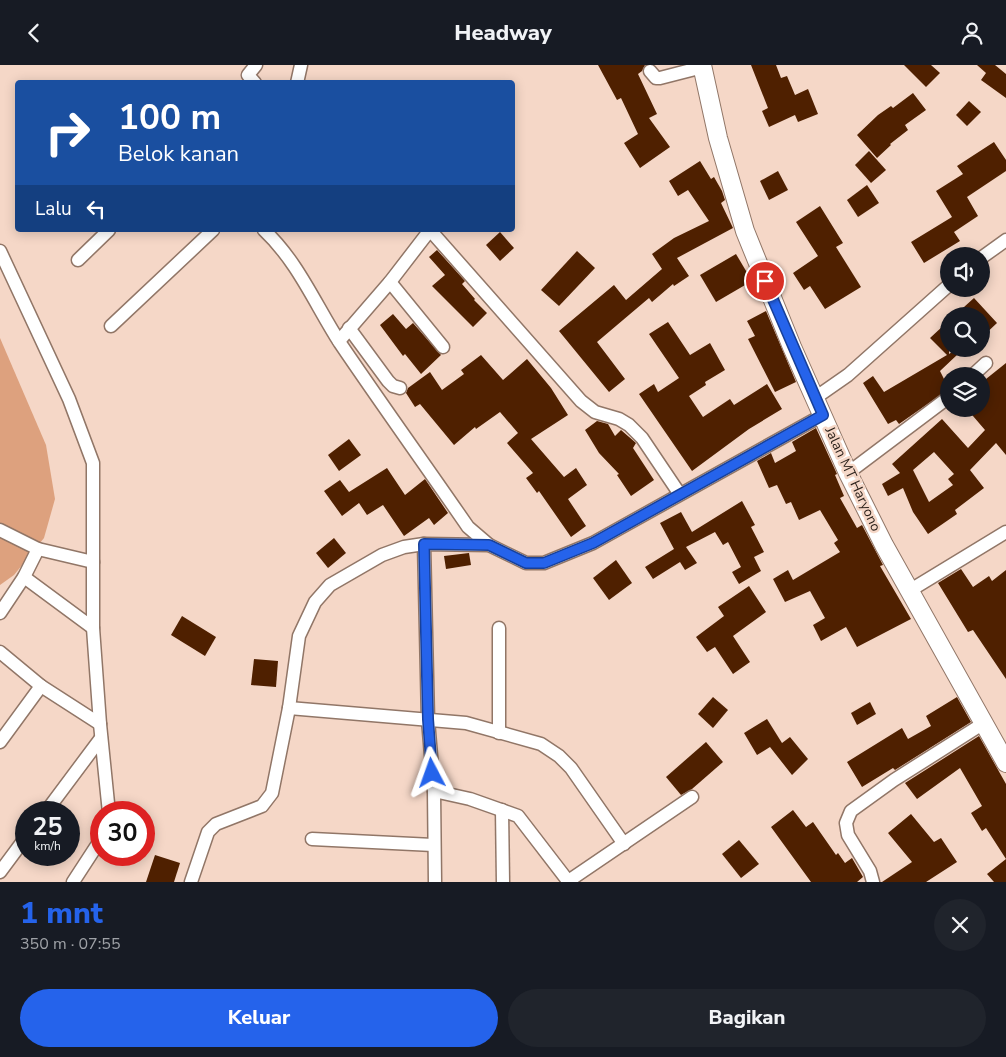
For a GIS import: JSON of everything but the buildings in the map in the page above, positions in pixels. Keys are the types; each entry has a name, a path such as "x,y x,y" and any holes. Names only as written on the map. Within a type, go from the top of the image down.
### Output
{"main road":[{"name":"Jalan MT Haryono","path":"702,66 718,138 745,231 848,473 909,591 1006,762"}],"street":[{"path":"252,80 248,75 256,65"},
{"path":"298,80 300,65"},
{"path":"650,71 656,78 660,78 702,66"},
{"path":"78,259 107,232"},
{"path":"111,326 211,232"},
{"path":"266,232 279,244 299,270 339,341 468,527 489,545 526,563 544,563 593,543 679,493 823,415"},
{"path":"339,341 390,282 428,232"},
{"path":"432,232 581,401 595,412 619,419 630,425 642,438 679,493"},
{"path":"990,252 1006,240"},
{"path":"0,251 73,408 93,463 93,628 101,738 109,801"},
{"path":"390,282 444,347"},
{"path":"815,397 848,375 940,293"},
{"path":"349,328 388,381 393,386 400,388"},
{"path":"982,367 986,363"},
{"path":"848,473 940,404"},
{"path":"0,530 38,549 93,562"},
{"path":"909,591 1006,532"},
{"path":"191,882 208,832 216,824 262,806 272,793 289,708 299,636 316,602 330,585 382,555 404,547 424,544 489,545"},
{"path":"424,544 428,719 434,791 433,845 435,882"},
{"path":"0,613 24,577 38,549"},
{"path":"24,577 93,628"},
{"path":"499,628 499,733"},
{"path":"0,652 41,686 100,724"},
{"path":"0,742 41,686"},
{"path":"289,708 466,723 541,744 559,755 571,768 624,844"},
{"path":"872,882 870,871 848,835 846,823 851,811 894,780 984,723"},
{"path":"54,801 101,738"},
{"path":"434,791 470,799 518,816 567,882 692,797"},
{"path":"502,810 503,882"},
{"path":"312,839 433,845"},
{"path":"0,872 15,852"},
{"path":"73,882 90,856"}],"shaded area":[{"path":"0,338 46,445 55,499 44,538 14,575 0,585"}],"route":[{"path":"432,773 428,719 424,544 489,545 526,563 544,563 593,543 679,493 823,415 765,281"}]}
